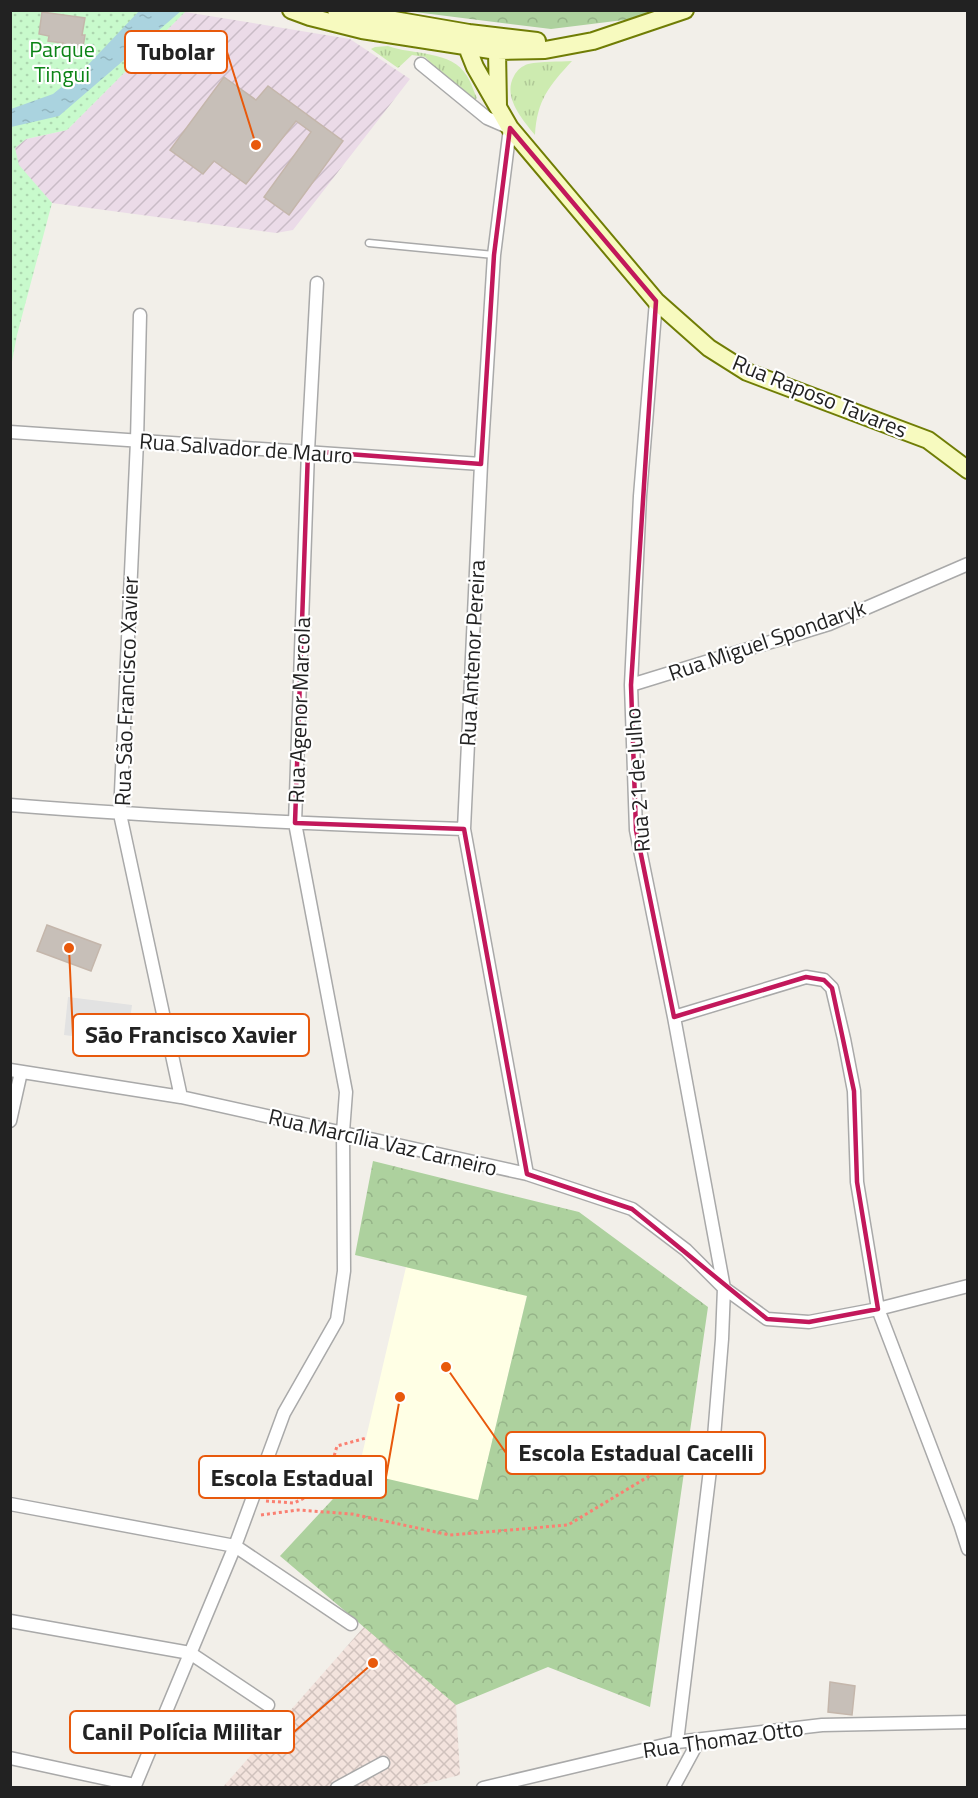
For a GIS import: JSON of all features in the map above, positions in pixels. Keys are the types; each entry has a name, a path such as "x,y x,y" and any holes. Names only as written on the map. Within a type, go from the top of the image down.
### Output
{"main road":[{"path":"291,10 362,30 468,40 487,35 530,41 593,41"},
{"path":"336,10 468,40 497,51 545,50 593,41 686,10"},
{"path":"487,35 497,51"},
{"name":"Rua Raposo Tavares","path":"468,40 475,67 510,128 656,301 709,348 747,372 928,440 968,470"},
{"name":"Rua Raposo Tavares","path":"497,51 498,106"}],"street":[{"name":"Rua Raposo Tavares","path":"421,64 487,118 510,128"},
{"name":"Rua Antenor Pereira","path":"510,128 494,255 481,464 464,829 527,1174"},
{"name":"Rua Agenor Marcola","path":"135,1786 235,1546 284,1413 337,1320 344,1271 343,1132 346,1092 295,823 308,451 317,283"},
{"name":"Rua 21 de Julho","path":"656,301 640,496 631,685 636,830 674,1017 724,1288"},
{"name":"Rua São Francisco Xavier","path":"140,315 137,441 120,814 181,1097"},
{"name":"Rua Salvador de Mauro","path":"10,432 481,464"},
{"name":"Rua Miguel Spondaryk","path":"631,685 830,624 968,564"},
{"path":"10,805 120,814 464,829"},
{"path":"674,1017 806,978 824,980 832,988 854,1091 857,1182 878,1309 964,1524 968,1549"},
{"path":"10,1121 16,1071"},
{"name":"Rua Marcília Vaz Carneiro","path":"16,1071 181,1097 527,1174 632,1209 686,1250 724,1288 767,1319 809,1322 878,1309 968,1286"},
{"path":"677,1742 714,1437 724,1288"},
{"path":"10,1504 235,1546 351,1624"},
{"path":"10,1621 190,1653 268,1705"},
{"name":"Rua Thomaz Otto","path":"483,1788 677,1742 822,1725 968,1722"},
{"path":"673,1788 699,1740"},
{"path":"10,1758 135,1786"},
{"path":"337,1788 383,1763"}],"lane":[{"path":"369,243 494,255"}],"path":[{"path":"257,1523 261,1514 298,1510 352,1514 450,1535 568,1525 714,1437"},
{"path":"252,1499 294,1503 325,1488 337,1446 366,1438"}],"highlighted area":[{"path":"510,128 656,301 631,685 636,830 674,1017 806,977 824,980 832,988 854,1091 857,1182 878,1309 809,1322 767,1319 632,1209 527,1174 464,829 295,823 308,451 481,464 494,255"}],"shaded area":[{"path":"185,12 350,39 410,79 293,230 276,233 52,203 18,165 15,148 26,139 67,130"},
{"path":"68,997 132,1005 127,1043 64,1035"},
{"path":"406,1267 527,1295 478,1501 358,1472"},
{"path":"370,1620 456,1705 460,1775 412,1787 222,1788"}],"green space":[{"name":"Parque Tingui","path":"11,11 186,11 67,130 26,139 15,148 19,165 52,203 17,335 11,367"},
{"path":"407,11 659,11 648,17 551,29"},
{"path":"388,46 442,57 452,62 467,76 477,98 475,100 445,77 425,57 412,55 398,68 371,49"},
{"path":"572,61 546,94 538,112 535,135 512,100 511,84 514,76 520,68 528,64"},
{"path":"373,1161 579,1212 708,1307 650,1707 548,1667 456,1705 280,1556 358,1472 478,1500 527,1296 355,1255"}],"water":[{"path":"140,10 181,11 59,116 11,127 11,109 53,94 85,68"}],"building":[{"path":"42,12 85,18 82,35 85,35 83,47 79,46 76,49 62,47 63,43 48,41 49,36 39,34"},
{"path":"224,77 256,100 268,86 343,141 289,215 264,197 311,132 296,121 246,184 214,161 203,174 170,150"},
{"path":"47,925 101,945 91,971 37,951"},
{"path":"830,1682 855,1686 852,1715 828,1712"}],"place":[{"name":"Tubolar","path":"256,145"},
{"name":"São Francisco Xavier","path":"69,948"},
{"name":"Escola Estadual Cacelli","path":"446,1367"},
{"name":"Escola Estadual","path":"400,1397"},
{"name":"Canil Polícia Militar","path":"373,1663"}]}
